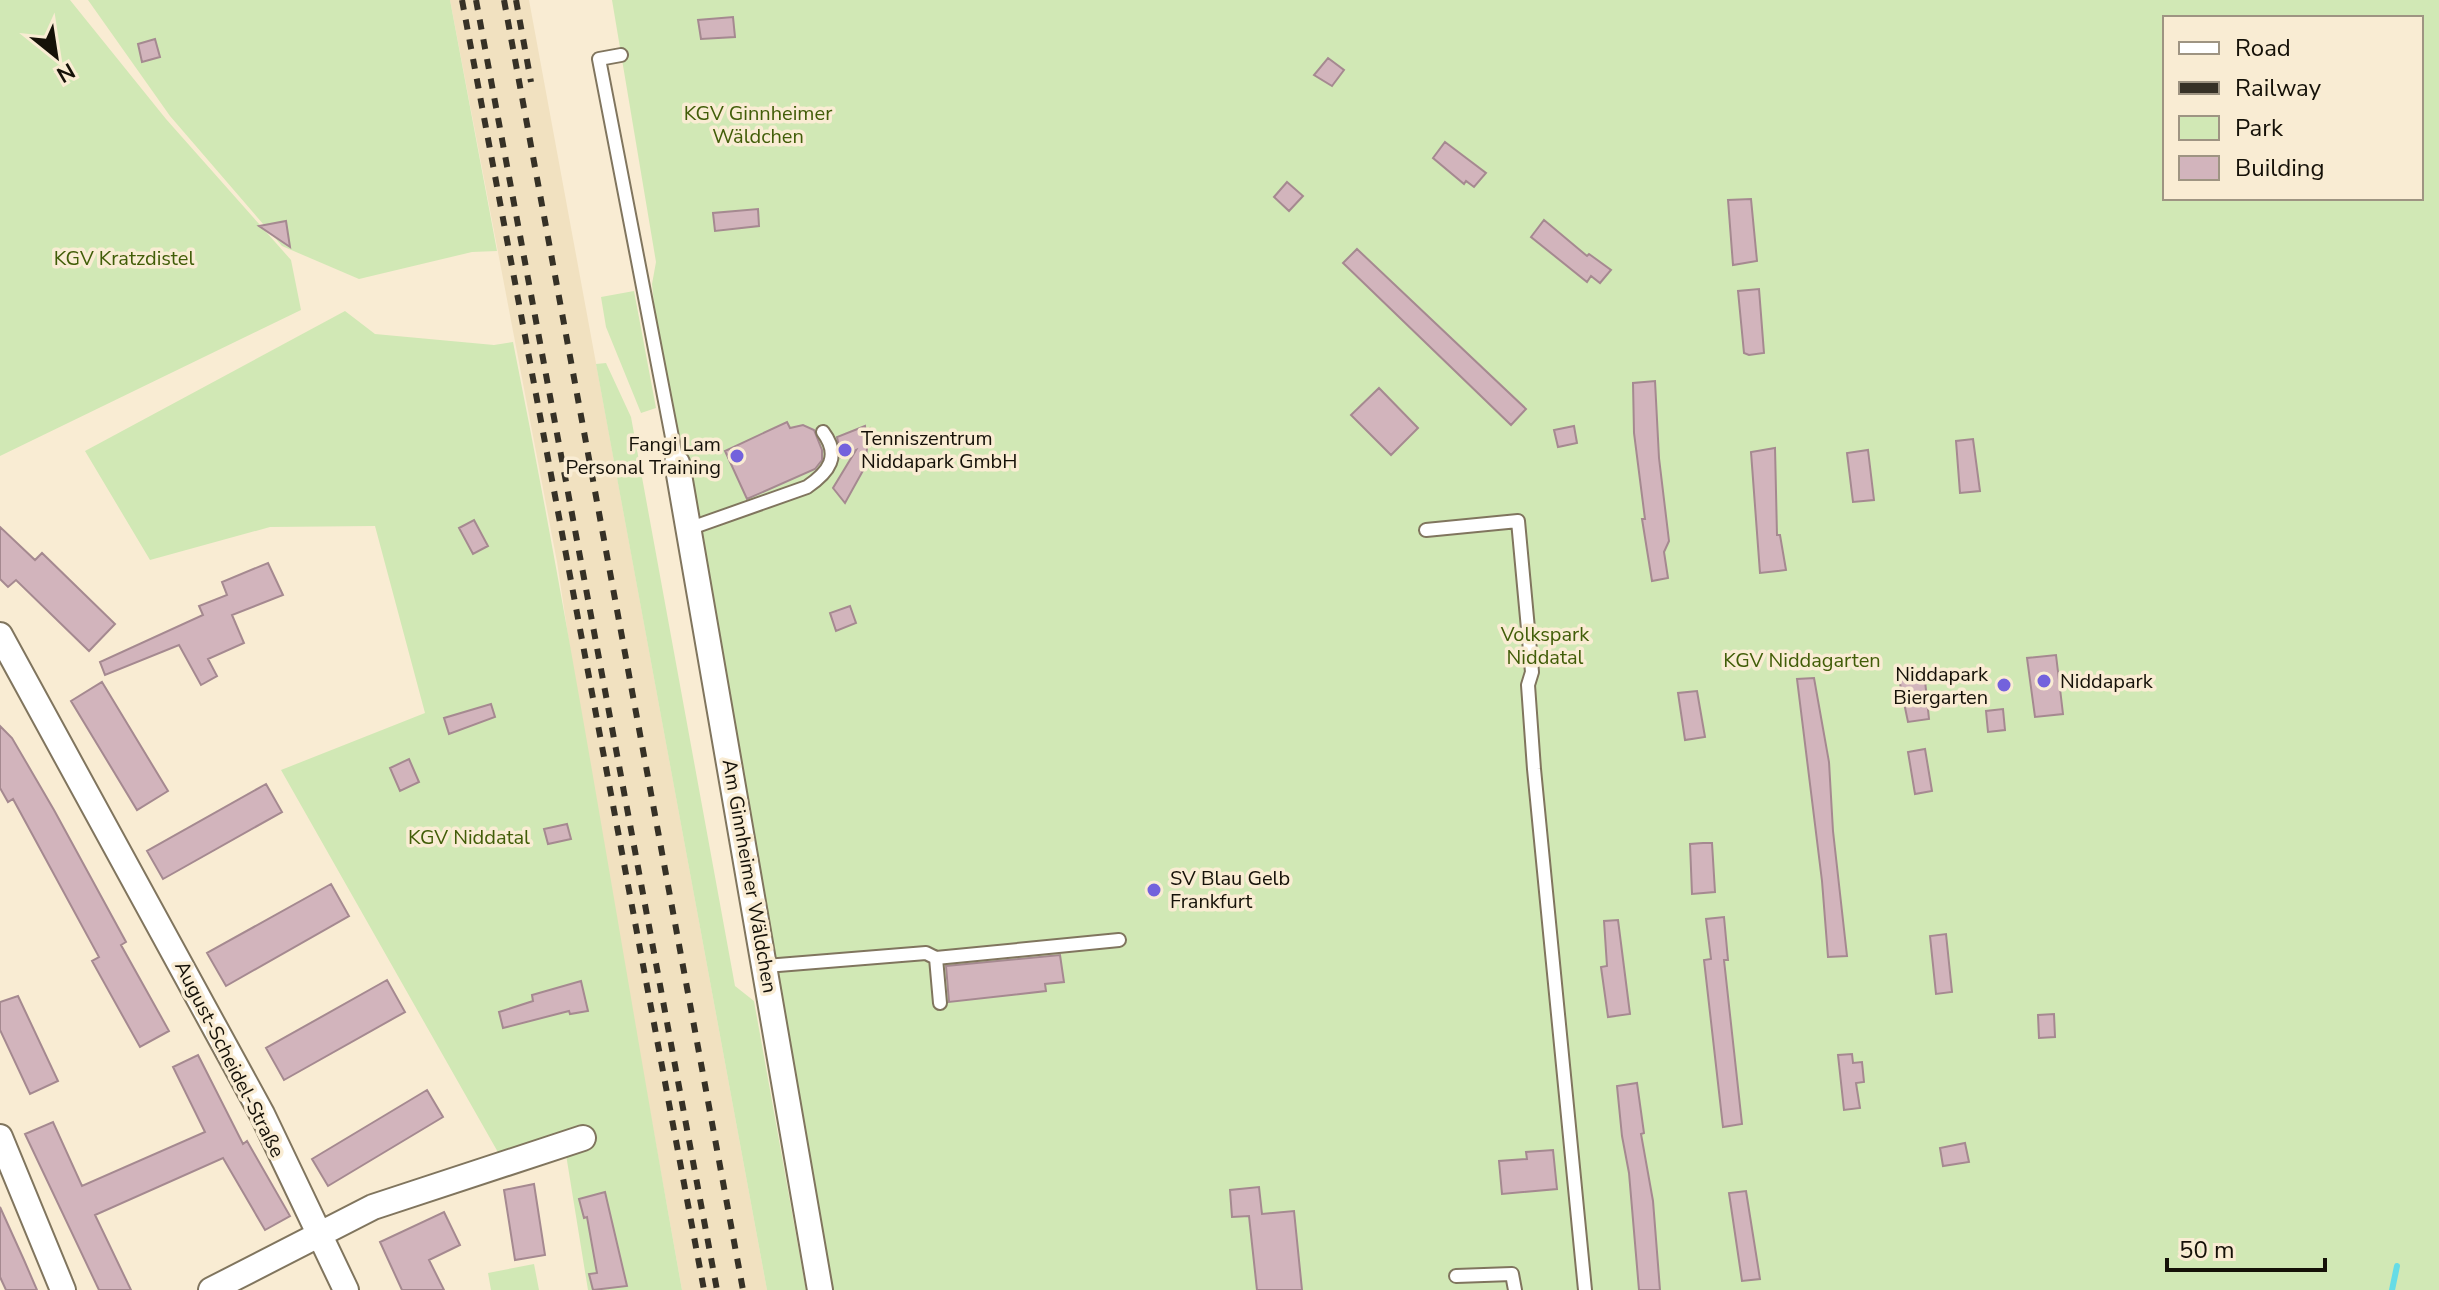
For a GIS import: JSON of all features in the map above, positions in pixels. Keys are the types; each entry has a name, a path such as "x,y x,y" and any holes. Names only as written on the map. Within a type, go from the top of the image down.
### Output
{"street":[{"name":"Am Ginnheimer Wäldchen","path":"677,463 820,1290"},
{"name":"August-Scheidel-Straße","path":"0,635 262,1114 318,1238 346,1290"},
{"path":"0,1137 63,1290"},
{"path":"211,1290 318,1238 373,1207 583,1138"}],"lane":[{"path":"621,55 599,59 677,463"},
{"path":"688,529 807,487 824,475 831,467 833,449 823,432"},
{"path":"1426,530 1518,521 1532,672 1528,685 1533,755 1585,1290"},
{"path":"766,966 926,953 936,958 1119,940"},
{"path":"936,958 940,1003"},
{"path":"1456,1276 1512,1274 1515,1290"}],"shaded area":[{"path":"450,0 529,0 767,1290 682,1290 585,748 557,562"}],"green space":[{"name":"KGV Kratzdistel","path":"0,0 70,0 166,119 291,260 301,310 0,456"},
{"path":"88,0 450,0 497,251 472,252 359,279 282,246 170,116"},
{"name":"Volkspark Niddatal","path":"612,0 2439,0 2439,1290 828,1290 658,345 652,284 656,262"},
{"path":"634,291 656,408 641,413 606,327 601,297"},
{"name":"KGV Niddatal","path":"345,311 375,334 494,345 513,342 579,697 682,1290 588,1290 563,1136 499,1154 281,770 425,713 375,526 270,527 150,560 85,451"},
{"path":"606,363 631,417 735,986 754,1001 806,1290 767,1290 596,364"},
{"path":"534,1264 539,1290 491,1290 488,1273"}],"building":[{"path":"733,17 735,37 701,39 698,20"},
{"path":"155,39 160,57 142,62 138,44"},
{"path":"1328,58 1344,70 1332,86 1314,75"},
{"path":"1445,142 1486,173 1474,187 1466,181 1464,184 1433,158"},
{"path":"1287,182 1303,196 1289,211 1274,197"},
{"path":"1751,199 1757,261 1733,265 1728,200"},
{"path":"758,209 759,226 715,231 713,213"},
{"path":"1544,220 1587,256 1589,254 1611,270 1600,283 1591,276 1587,282 1531,237"},
{"path":"286,221 290,247 259,226"},
{"path":"1357,249 1526,409 1511,425 1343,263"},
{"path":"1759,289 1764,353 1749,355 1744,353 1738,291"},
{"path":"1655,381 1659,458 1669,541 1664,552 1668,578 1652,581 1642,519 1645,519 1634,433 1633,383"},
{"path":"1379,388 1418,428 1391,455 1351,415"},
{"path":"787,422 790,428 803,425 814,430 822,450 822,460 815,469 747,499 725,451"},
{"path":"865,426 866,434 869,430 865,467 845,503 833,488 856,450 841,457 837,437"},
{"path":"1574,426 1577,443 1558,447 1554,430"},
{"path":"1973,439 1980,491 1960,493 1956,441"},
{"path":"1775,448 1777,535 1780,535 1786,570 1760,573 1751,452"},
{"path":"1868,450 1874,500 1853,502 1847,453"},
{"path":"474,520 488,546 473,554 459,528"},
{"path":"0,527 35,560 42,553 115,624 89,651 16,580 8,587 0,579"},
{"path":"268,563 283,595 232,615 244,643 208,659 217,676 201,685 179,645 105,675 100,662 203,615 199,606 227,595 222,582"},
{"path":"850,606 856,623 836,631 830,613"},
{"path":"2056,655 2063,714 2035,717 2027,658"},
{"path":"1924,671 1929,719 1908,722 1898,674"},
{"path":"1814,678 1829,762 1847,956 1828,957 1822,881 1797,679"},
{"path":"102,682 168,791 137,810 71,701"},
{"path":"1697,691 1705,737 1685,740 1678,693"},
{"path":"491,704 495,717 449,734 444,718"},
{"path":"2003,709 2005,730 1988,732 1986,711"},
{"path":"0,726 12,738 54,810 126,942 121,945 169,1031 140,1047 92,961 99,957 13,799 8,802 0,788"},
{"path":"1925,749 1932,791 1915,794 1908,752"},
{"path":"409,759 419,782 400,791 390,768"},
{"path":"266,784 282,812 163,879 147,851"},
{"path":"567,824 571,839 548,844 544,829"},
{"path":"1712,843 1715,892 1692,894 1690,844"},
{"path":"331,884 349,916 226,986 207,953"},
{"path":"1724,917 1728,960 1724,960 1742,1124 1723,1127 1704,960 1711,959 1706,919"},
{"path":"1618,920 1630,1014 1608,1017 1601,967 1607,966 1604,921"},
{"path":"1946,934 1952,992 1936,994 1930,936"},
{"path":"1060,955 1064,982 1045,984 1046,991 949,1002 946,966"},
{"path":"387,980 405,1012 284,1080 266,1048"},
{"path":"581,981 588,1011 570,1014 569,1011 503,1028 499,1012 533,1001 532,995"},
{"path":"18,996 58,1081 30,1094 0,1030 0,1002"},
{"path":"2054,1014 2055,1037 2039,1038 2038,1015"},
{"path":"1852,1054 1853,1063 1862,1062 1864,1082 1856,1083 1860,1108 1844,1110 1838,1055"},
{"path":"198,1055 243,1144 247,1141 290,1216 265,1230 223,1158 95,1215 131,1290 99,1290 25,1134 53,1122 82,1186 205,1132 173,1067"},
{"path":"1637,1083 1644,1133 1641,1134 1653,1201 1660,1290 1639,1290 1629,1173 1617,1086"},
{"path":"427,1090 443,1117 328,1186 312,1159"},
{"path":"1965,1143 1969,1162 1943,1166 1940,1148"},
{"path":"1553,1150 1557,1189 1502,1194 1499,1161 1527,1159 1526,1152"},
{"path":"534,1184 545,1255 515,1260 504,1190"},
{"path":"1259,1187 1262,1214 1294,1211 1302,1290 1257,1290 1249,1216 1232,1217 1230,1190"},
{"path":"1746,1191 1760,1279 1742,1281 1729,1193"},
{"path":"605,1192 627,1286 593,1290 589,1274 597,1273 587,1217 584,1218 579,1199"},
{"path":"0,1207 37,1290 6,1290 0,1277"},
{"path":"444,1212 460,1245 429,1260 444,1290 402,1290 380,1242"}],"waterway":[{"path":"2392,1290 2397,1266"}],"railway":[{"path":"462,0 704,1290"},
{"path":"476,0 717,1290"},
{"path":"504,0 743,1290"},
{"path":"516,0 531,82"}],"place":[{"name":"Tenniszentrum Niddapark GmbH","path":"845,450"},
{"name":"Fangi Lam Personal Training","path":"737,456"},
{"name":"Niddapark","path":"2044,681"},
{"name":"Niddapark Biergarten","path":"2004,685"},
{"name":"SV Blau Gelb Frankfurt","path":"1154,890"}],"park label":[{"name":"KGV Ginnheimer Wäldchen","path":"758,124"},
{"name":"KGV Niddagarten","path":"1802,660"}]}
